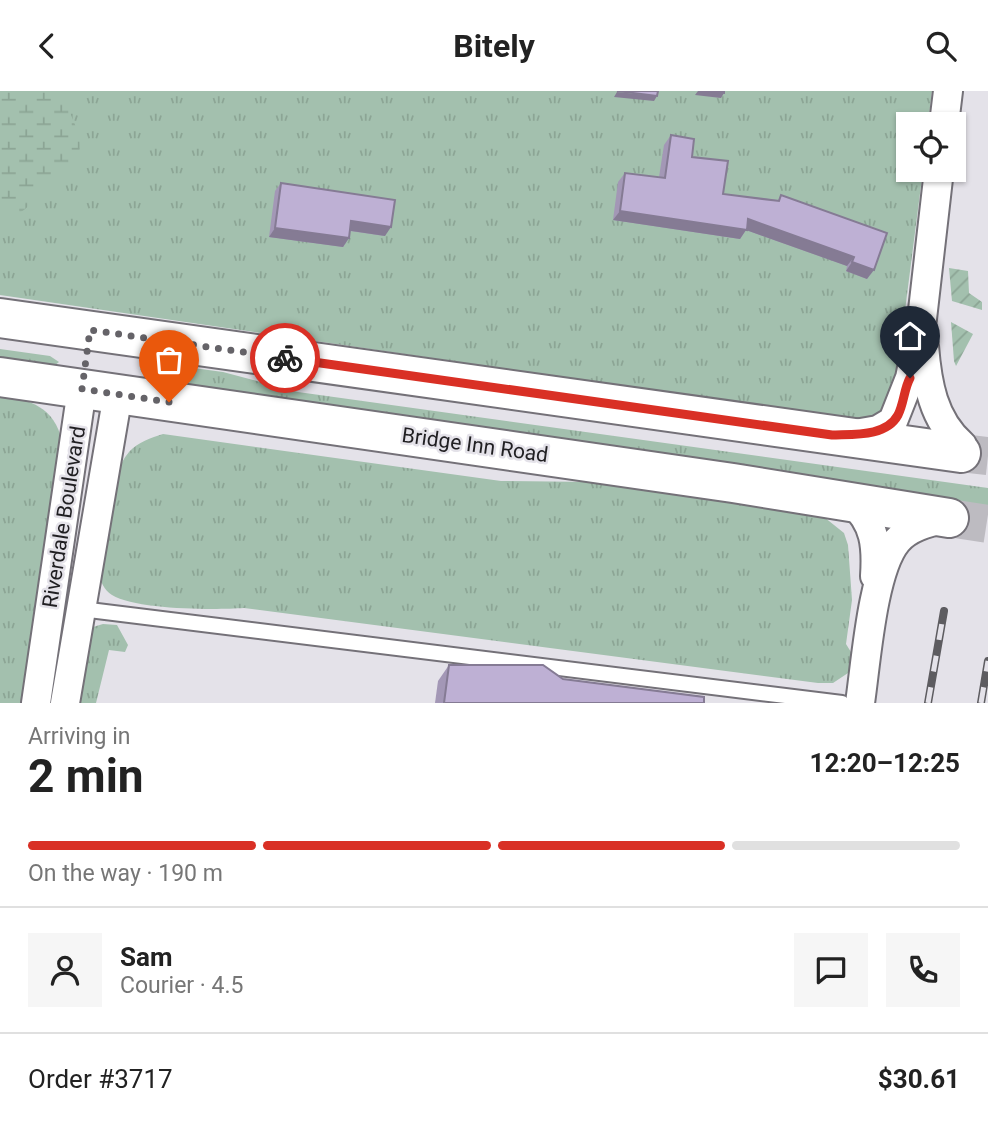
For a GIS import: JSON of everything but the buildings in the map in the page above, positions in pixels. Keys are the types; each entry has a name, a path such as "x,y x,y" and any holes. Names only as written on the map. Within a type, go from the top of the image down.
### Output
{"main road":[{"path":"0,318 832,435 961,449"},
{"name":"Riverdale Boulevard","path":"100,392 108,333"},
{"name":"Bridge Inn Road","path":"0,377 949,518"}],"street":[{"path":"945,112 948,91"},
{"path":"832,435 869,432 893,421 910,378 922,319 938,182"},
{"path":"922,319 925,363 937,414 961,449"},
{"name":"Riverdale Boulevard","path":"36,703 51,605 100,392"},
{"name":"Riverdale Boulevard","path":"65,703 81,609 100,392"},
{"path":"852,502 873,529 874,607"},
{"path":"860,703 874,607 884,568 896,543 911,529 949,518"},
{"path":"51,605 81,609"}],"lane":[{"path":"81,609 842,703"}],"green space":[{"path":"0,91 932,91 929,112 896,112 896,182 921,182 893,404 870,422 0,295"},
{"path":"0,91 63,91 80,143 75,164 66,174 41,187 21,212 0,210"},
{"path":"949,268 968,271 969,293 982,302 982,310 952,301"},
{"path":"951,322 973,334 956,366 954,361"},
{"path":"0,349 50,356 59,362 54,366 0,358"},
{"path":"149,362 223,372 298,392 988,488 988,506 811,475 146,379 140,369"},
{"path":"0,395 40,407 53,420 62,441 30,703 0,703"},
{"path":"163,434 501,481 593,482 824,517 844,533 848,545 852,600 846,644 854,657 851,671 833,683 818,683 244,608 176,608 123,600 107,591 98,573 111,492 129,452 141,443"},
{"path":"103,624 117,625 128,645 125,652 109,650 96,703 72,703 88,635 93,627"}],"tunnel":[{"path":"961,453 988,456"},
{"path":"949,518 988,524"}],"railway":[{"path":"928,703 944,611"},
{"path":"981,703 988,661"}],"way so far":[{"path":"169,402 82,389 90,330 285,358"}],"route":[{"path":"285,358 832,435 878,430 893,421 910,378"}]}
